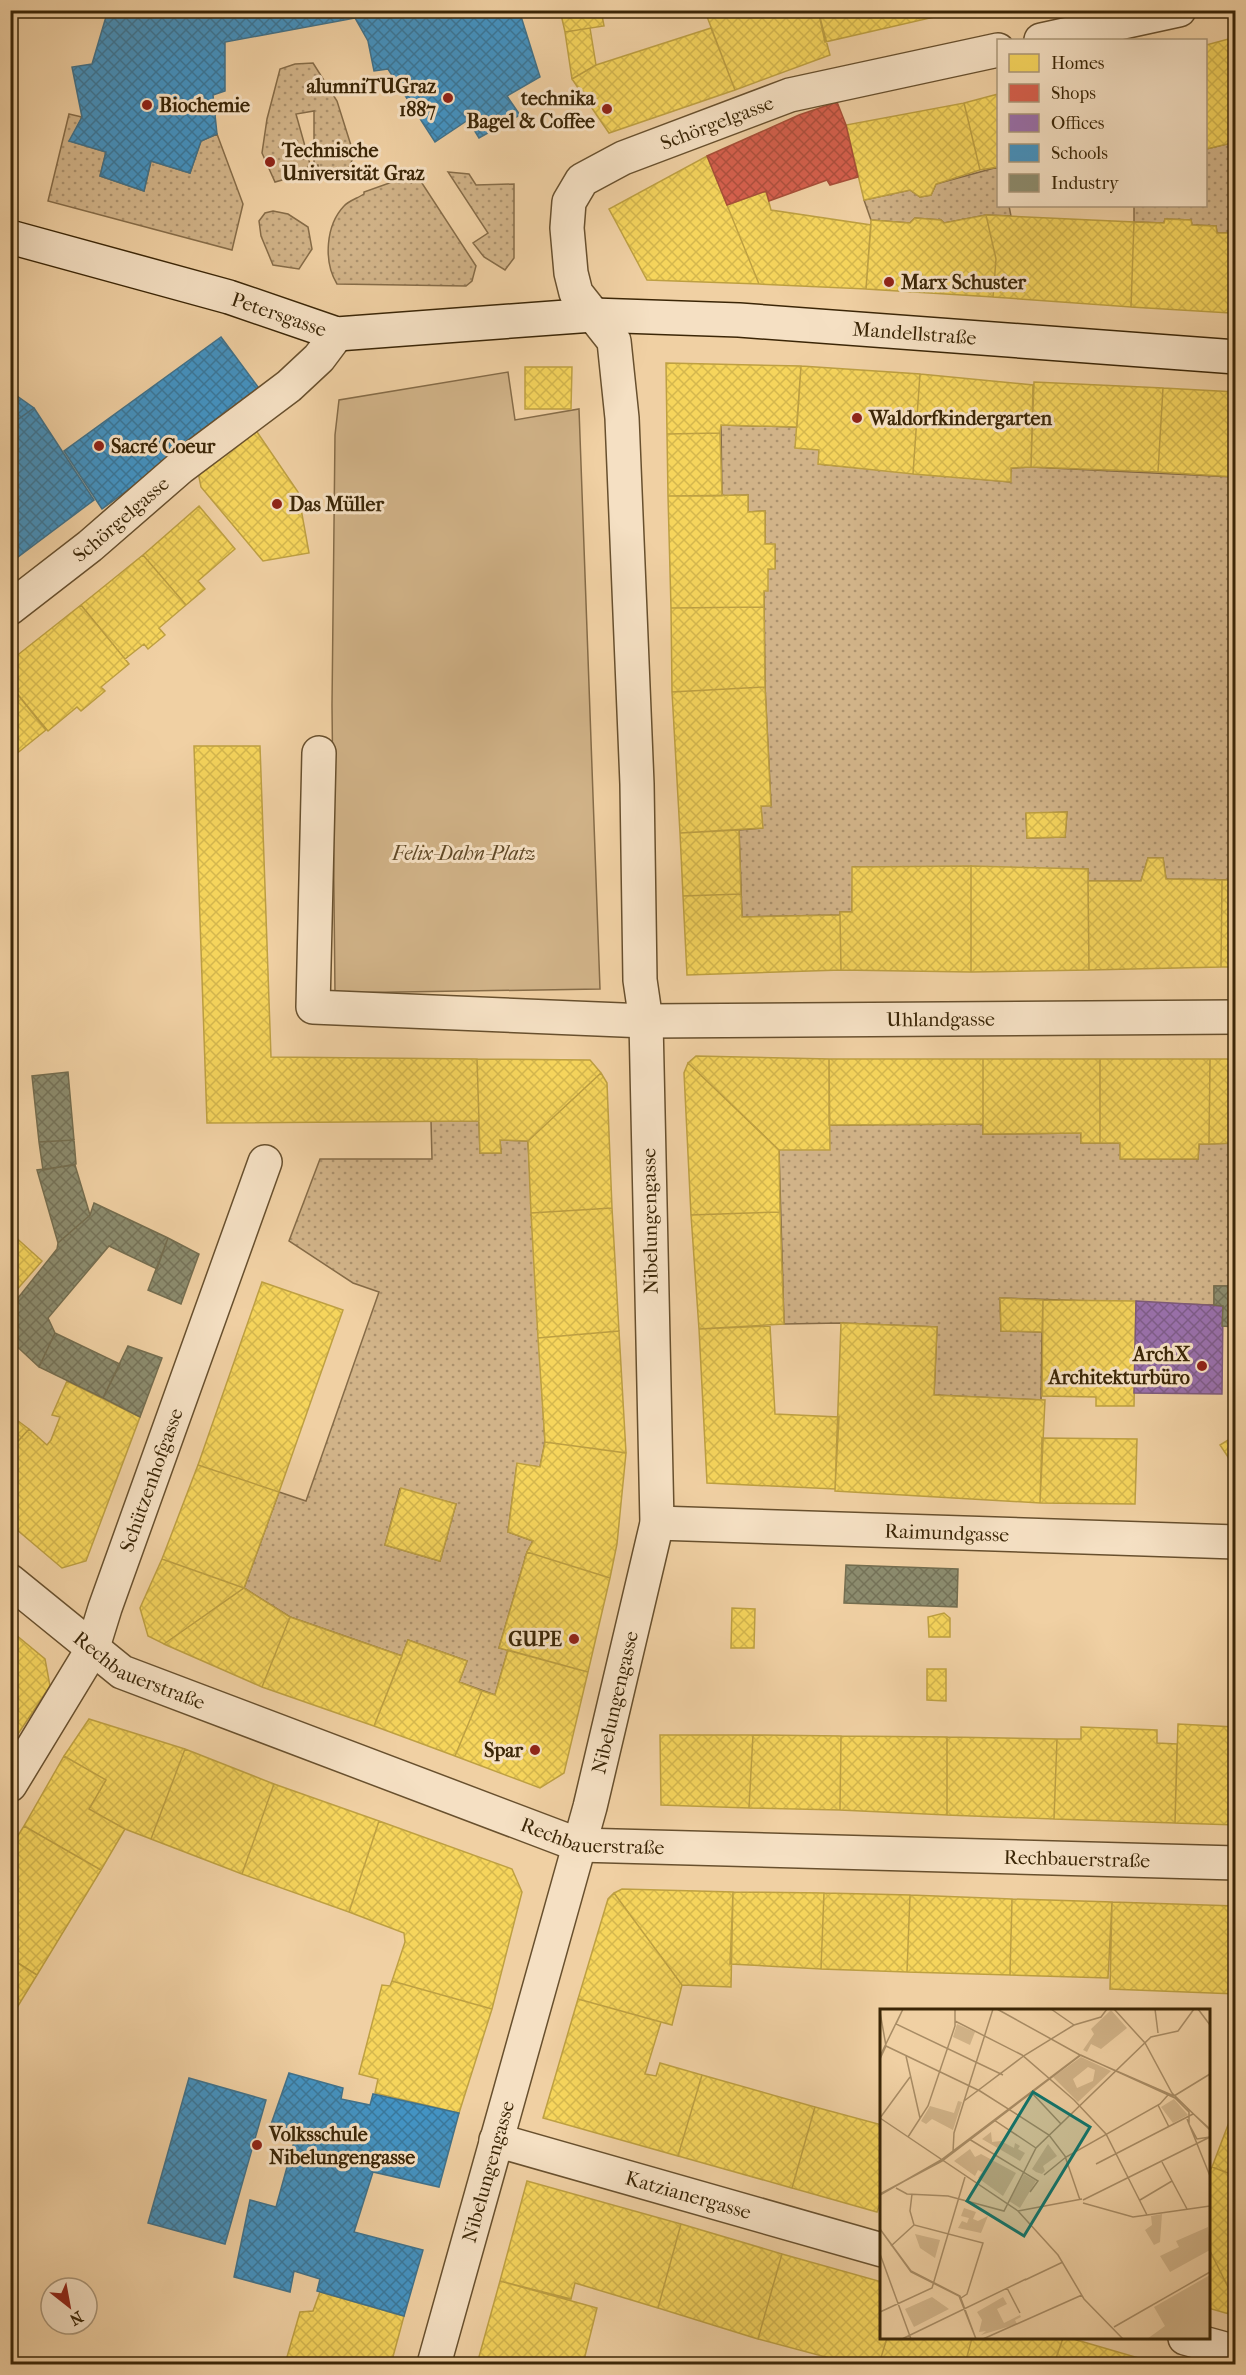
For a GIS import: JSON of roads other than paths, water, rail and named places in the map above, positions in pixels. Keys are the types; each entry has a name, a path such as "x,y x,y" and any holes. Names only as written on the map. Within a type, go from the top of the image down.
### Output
{"street":[{"path":"1046,39 1179,10"},
{"name":"Schörgelgasse","path":"593,315 576,292 571,273 567,228 569,202 582,180 623,158 790,95 997,50"},
{"name":"Petersgasse","path":"10,237 229,297 337,334 593,315"},
{"path":"319,753 313,1007 646,1021 640,980 637,784 622,418 614,341 593,315"},
{"name":"Mandellstraße","path":"593,315 739,320 1236,357"},
{"name":"Schörgelgasse","path":"10,608 90,546 181,468 289,387 319,358 337,334"},
{"name":"Uhlandgasse","path":"646,1021 1236,1017"},
{"name":"Nibelungengasse","path":"434,2364 579,1845 657,1523 646,1021"},
{"name":"Schützenhofgasse","path":"10,1785 92,1650 265,1162"},
{"name":"Raimundgasse","path":"657,1523 1236,1542"},
{"name":"Rechbauerstraße","path":"10,1581 92,1650 122,1672 579,1845 1236,1863"},
{"name":"Katzianergasse","path":"496,2140 880,2249"},
{"path":"1192,2339 1236,2352"}],"place":[{"name":"alumniTUGraz 1887","path":"448,98"},
{"name":"Biochemie","path":"147,105"},
{"name":"technika Bagel & Coffee","path":"607,109"},
{"name":"Technische Universität Graz","path":"270,162"},
{"name":"Marx Schuster","path":"889,282"},
{"name":"Waldorfkindergarten","path":"857,418"},
{"name":"Sacré Coeur","path":"99,446"},
{"name":"Das Müller","path":"277,504"},
{"name":"ArchX Architekturbüro","path":"1202,1366"},
{"name":"GUPE","path":"574,1639"},
{"name":"Spar","path":"535,1750"},
{"name":"Volksschule Nibelungengasse","path":"257,2145"}],"park label":[{"name":"Felix-Dahn-Platz","path":"464,853"}]}
